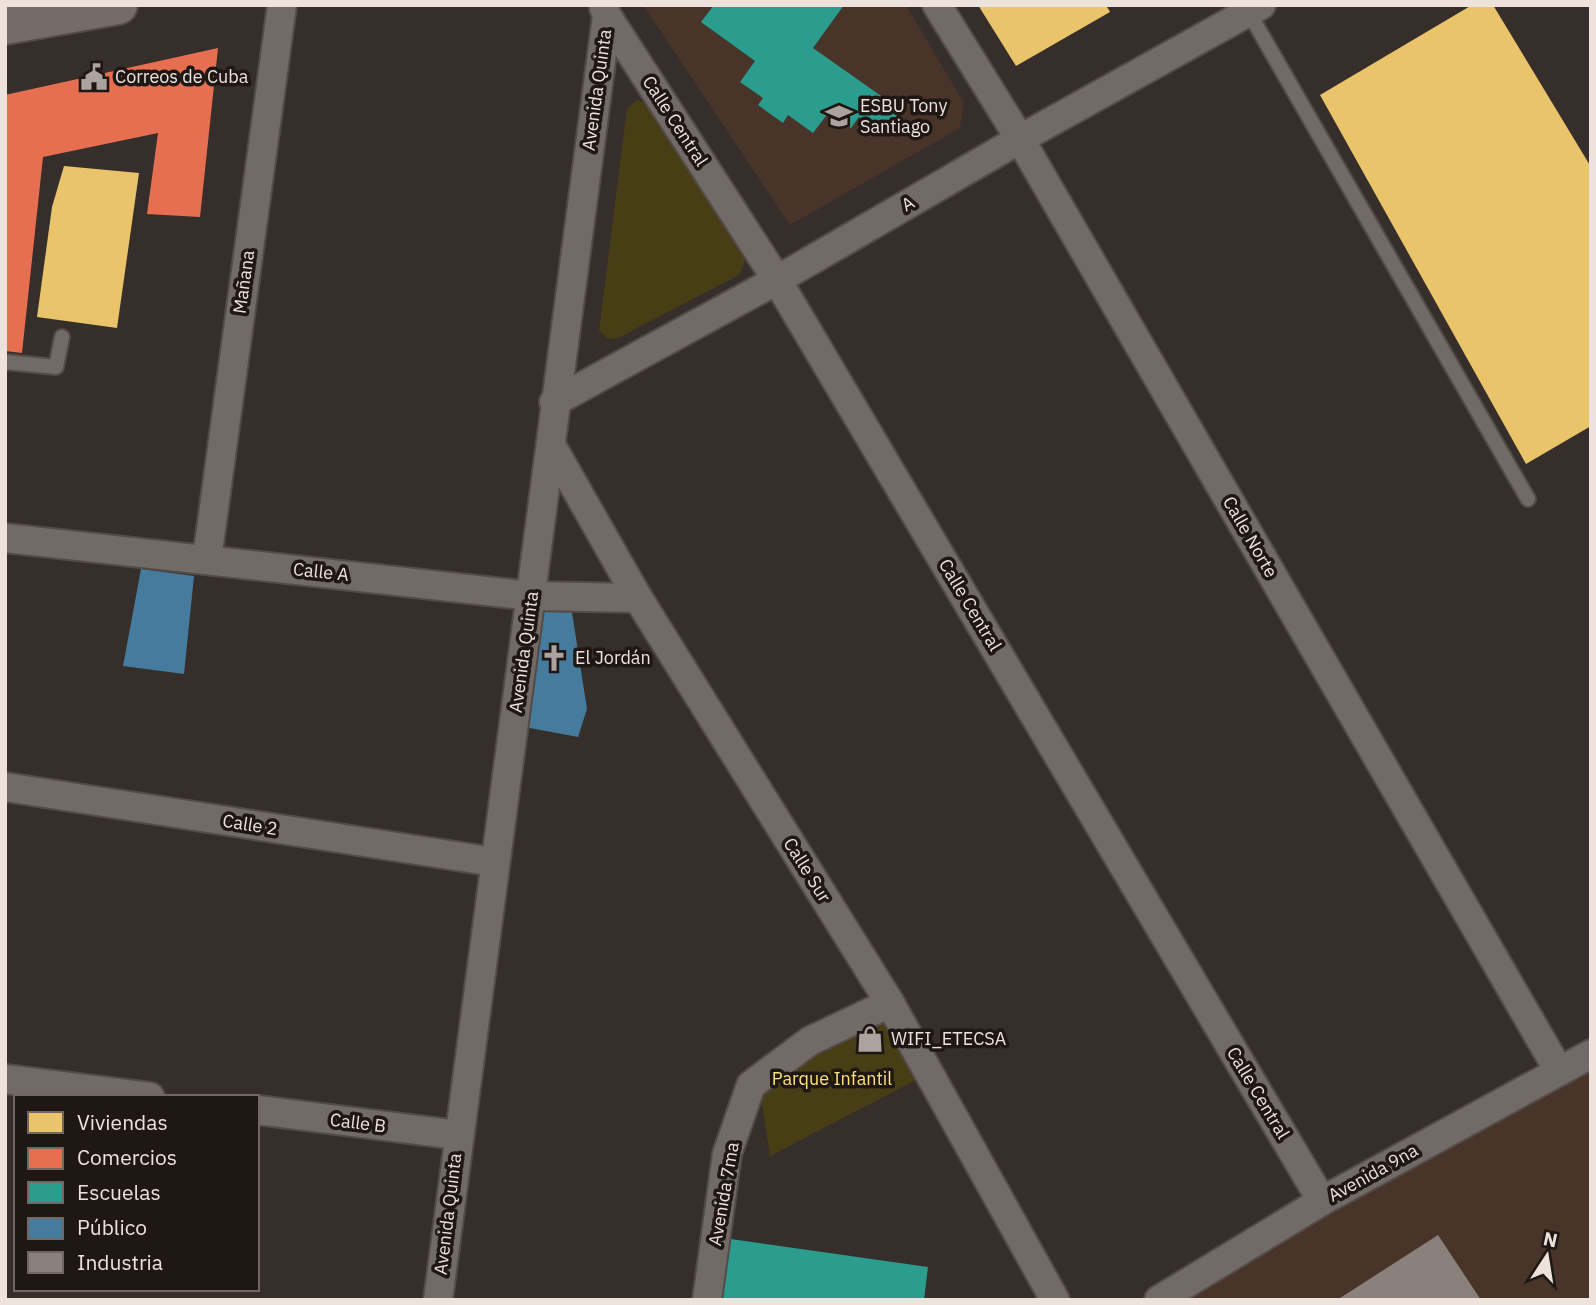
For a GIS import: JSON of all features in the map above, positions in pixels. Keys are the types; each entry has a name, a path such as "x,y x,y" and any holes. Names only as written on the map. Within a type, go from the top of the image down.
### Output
{"main road":[{"path":"5,25 118,5"}],"street":[{"name":"Mañana","path":"207,559 282,5"},
{"name":"Calle Norte","path":"937,5 1020,139 1559,1071"},
{"name":"A","path":"554,401 777,280 1020,139 1255,8"},
{"name":"Calle Central","path":"605,11 777,280 1322,1201"},
{"name":"Avenida Quinta","path":"438,1300 551,445 554,401 605,11"},
{"name":"Calle Sur","path":"551,445 638,598 890,1003 1055,1300"},
{"name":"Calle A","path":"5,538 531,596 638,598"},
{"name":"Calle 2","path":"5,787 495,862"},
{"name":"Avenida 7ma","path":"707,1300 727,1154 751,1085 810,1041 890,1003"},
{"name":"Avenida 9na","path":"1159,1300 1322,1201 1591,1055"},
{"path":"5,1079 134,1095"},
{"name":"Calle B","path":"259,1110 458,1135"}],"lane":[{"path":"1255,8 1528,499"},
{"path":"5,362 56,367 62,337"}],"shaded area":[{"name":"ESBU Tony Santiago","path":"643,5 906,5 964,103 960,128 790,225"},
{"path":"1591,1054 1591,1300 1159,1300"}],"green space":[{"path":"637,100 651,105 744,247 744,263 737,276 618,338 608,339 599,330 627,109"},
{"name":"Parque Infantil","path":"883,1012 916,1080 770,1156 759,1085"}],"building: Viviendas":[{"path":"978,5 1106,5 1110,12 1016,66"},
{"path":"1472,5 1493,5 1591,167 1591,426 1526,464 1320,95"},
{"path":"64,166 139,173 117,328 37,317 52,207"}],"building: Comercios":[{"path":"218,48 200,217 147,214 158,133 43,157 22,353 5,351 5,95"}],"building: Escuelas":[{"path":"714,5 844,5 813,48 901,110 883,135 859,117 851,128 829,112 813,133 788,115 783,123 758,105 763,98 740,82 755,61 701,22"},
{"path":"731,1239 928,1267 924,1300 721,1300"}],"building: Público":[{"path":"141,569 194,576 184,674 123,666"},
{"name":"El Jordán","path":"538,605 571,606 587,709 578,737 519,726"}],"building: Industria":[{"path":"1438,1235 1481,1300 1337,1300"}],"place":[{"name":"Correos de Cuba","path":"94,77"},
{"name":"ESBU Tony Santiago","path":"839,116"},
{"name":"El Jordán","path":"554,658"},
{"name":"WIFI_ETECSA","path":"870,1039"}]}
